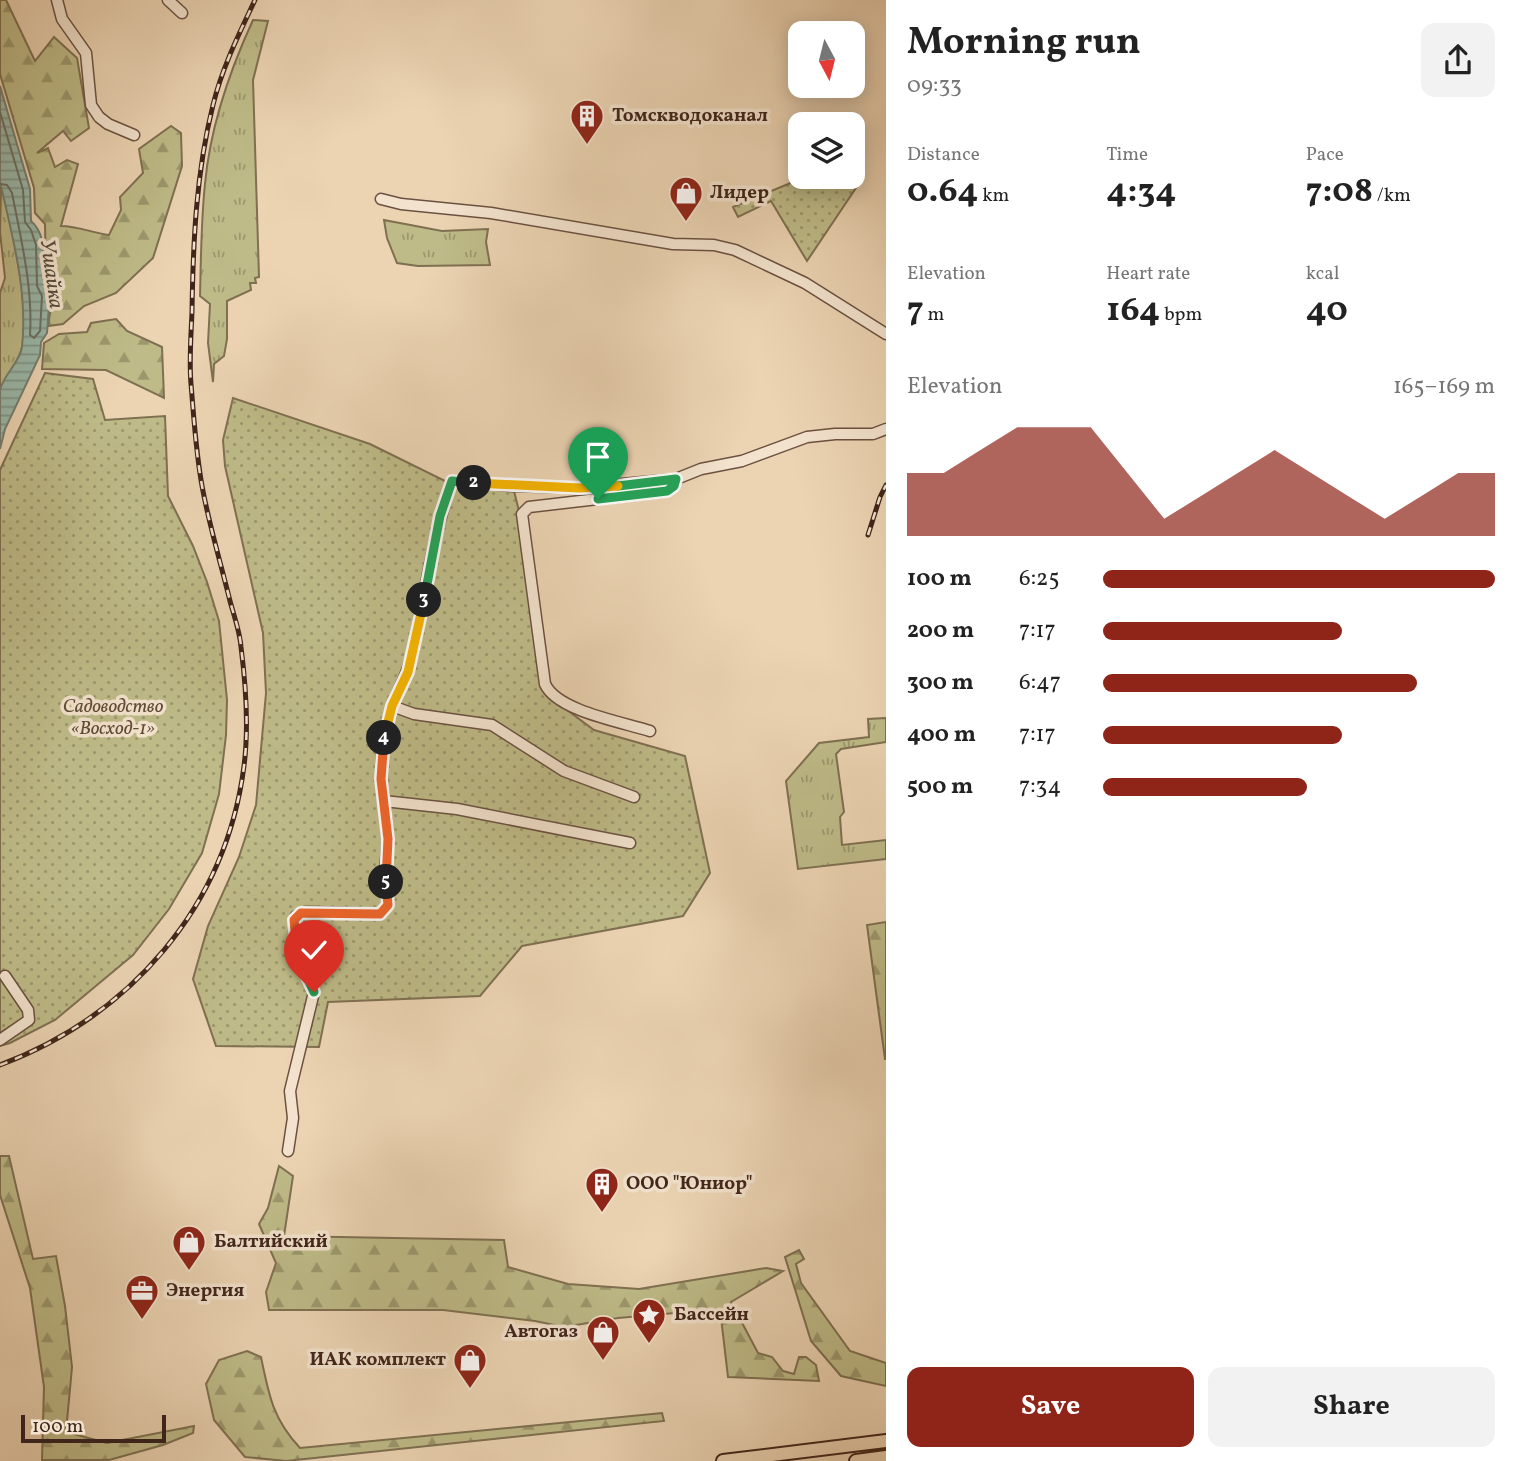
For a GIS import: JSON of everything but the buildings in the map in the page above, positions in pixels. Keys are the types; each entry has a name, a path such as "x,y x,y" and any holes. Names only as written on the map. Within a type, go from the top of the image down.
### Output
{"main road":[{"path":"723,1461 886,1441"},
{"path":"856,1461 886,1457"}],"street":[{"path":"57,0 62,19 86,53 91,105 108,124 134,135"},
{"path":"168,0 182,13"},
{"path":"381,199 401,204 491,213 673,244 714,244 735,250 805,283 886,334"},
{"path":"288,1151 293,1118 290,1091 314,992 301,964 294,920 296,916 307,912 380,914 388,905 385,872 388,839 381,779 382,750 392,706 408,672 440,516 452,481 579,488 676,479 701,469 742,461 807,437 873,434 886,429"},
{"path":"650,730 578,708 560,701 547,690 522,514 528,507 667,491 674,486 676,479"},
{"path":"392,706 414,714 492,726 564,771 634,797"},
{"path":"384,801 457,809 630,843"},
{"path":"0,1040 29,1020 28,1010 5,976"}],"green space":[{"path":"0,0 6,0 35,61 54,37 77,58 89,128 71,141 63,131 37,153 48,148 55,167 67,160 78,164 61,226 109,235 121,210 120,197 143,173 139,149 171,126 181,133 182,166 153,258 116,293 84,306 63,324 48,326 53,294 46,285 45,224 35,213 34,188 0,74"},
{"path":"253,20 268,21 253,80 259,277 255,278 256,283 250,283 251,290 227,301 227,339 224,356 214,364 213,382 208,343 210,304 200,296 205,184 211,142 222,100"},
{"path":"788,184 788,189 855,189 807,261 771,201 738,217 733,207"},
{"path":"1,188 5,194 23,296 24,336 21,351 0,389 0,293 5,278 0,232"},
{"path":"384,220 442,231 488,229 486,242 490,265 418,266 397,263 387,238"},
{"path":"116,319 127,331 162,347 164,398 106,370 42,369 44,343 59,334 87,332 91,323"},
{"name":"Садоводство «Восход-1»","path":"45,373 93,379 105,420 165,416 168,496 193,546 219,621 227,700 226,735 219,794 202,853 169,909 133,955 55,1020 0,1046 0,470"},
{"path":"233,398 370,444 451,484 514,491 520,515 541,687 551,698 594,730 685,756 710,873 683,916 522,946 480,996 328,1002 319,1047 216,1046 193,979 208,926 239,857 256,805 266,693 263,633 225,466 223,440"},
{"path":"886,718 886,742 841,749 836,754 844,812 840,817 842,845 886,840 886,859 798,869 786,781 819,743 869,737 868,719"},
{"path":"886,922 886,1059 885,1059 867,925"},
{"path":"0,1156 9,1156 33,1259 56,1256 72,1367 66,1432 107,1443 194,1426 193,1433 163,1445 109,1460 42,1460 44,1387 30,1288 0,1195"},
{"path":"279,1166 293,1176 284,1236 504,1240 508,1267 568,1284 639,1289 766,1268 783,1271 731,1302 758,1353 772,1357 783,1371 794,1374 799,1357 806,1357 816,1365 819,1381 728,1377 720,1309 618,1318 564,1327 443,1310 269,1310 266,1292 276,1263 259,1224 268,1208"},
{"path":"799,1250 804,1259 796,1264 801,1283 850,1351 886,1363 886,1386 841,1376 811,1341 785,1257"},
{"path":"247,1351 261,1357 273,1406 284,1427 300,1448 662,1413 664,1421 286,1461 245,1457 214,1420 206,1384 219,1360"}],"water":[{"path":"0,86 30,189 31,221 42,238 44,276 50,293 47,333 41,342 40,355 5,429 0,449 0,390 21,352 23,305 18,263 0,182"}],"railway":[{"path":"0,1065 47,1044 90,1017 130,986 164,950 193,910 217,865 234,817 246,751 244,677 239,636 201,478 190,348 196,208 207,131 221,78 255,0"},
{"path":"868,535 886,485"}],"place":[{"name":"Томскводоканал","path":"587,146"},
{"name":"Лидер","path":"686,223"},
{"name":"ООО \"Юниор\"","path":"602,1214"},
{"name":"Балтийский","path":"189,1272"},
{"name":"Энергия","path":"142,1321"},
{"name":"Бассейн","path":"649,1345"},
{"name":"Автогаз","path":"603,1362"},
{"name":"ИАК комплект","path":"470,1390"}],"route":[{"path":"314,992 301,964 293,926 296,916 307,912 380,914 388,905 385,872 388,839 381,779 382,750 392,706 408,672 440,516 452,481 579,488 676,479 672,489 667,491 598,499"}],"water label":[{"name":"Ушайка","path":"51,274"}]}
